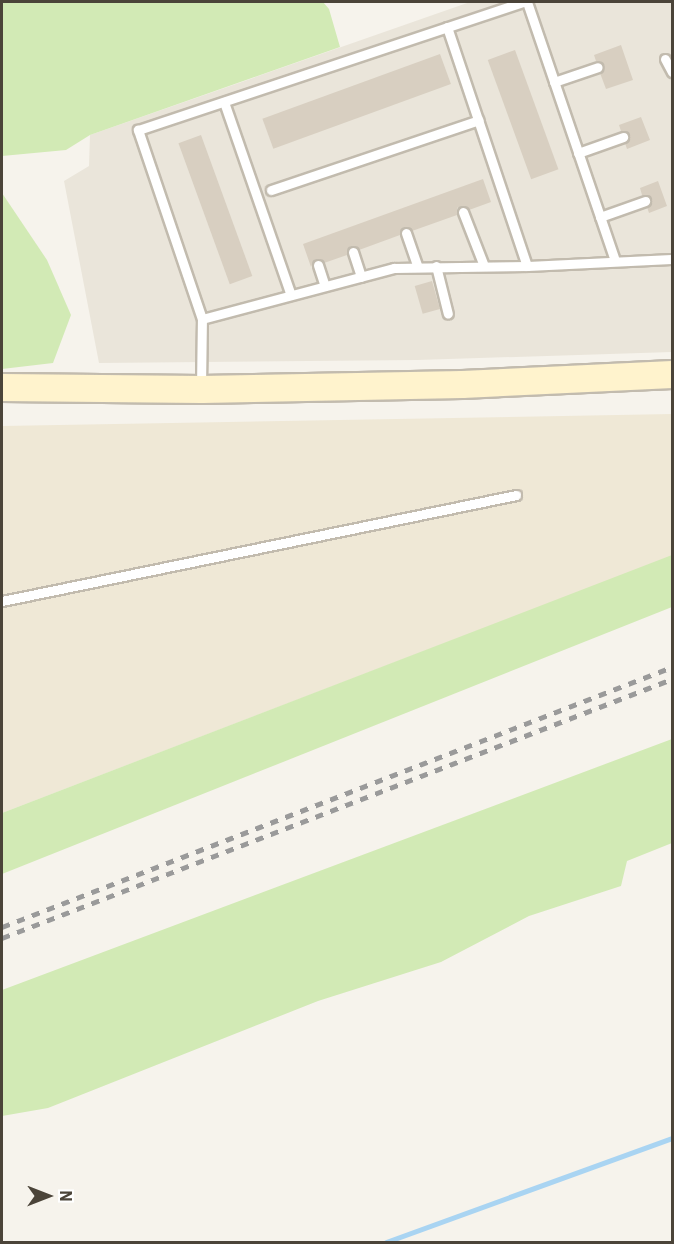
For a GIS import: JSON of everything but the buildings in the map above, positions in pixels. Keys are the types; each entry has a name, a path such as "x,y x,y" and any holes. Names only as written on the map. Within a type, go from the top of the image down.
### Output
{"street":[{"path":"2,387 201,389 462,384 672,374"}],"lane":[{"path":"201,389 202,319 138,130 523,2"},
{"path":"527,2 615,260"},
{"path":"447,27 527,266"},
{"path":"665,59 672,72"},
{"path":"554,82 598,67"},
{"path":"224,102 291,295"},
{"path":"271,189 479,120"},
{"path":"578,153 623,137"},
{"path":"600,217 645,201"},
{"path":"463,212 484,266"},
{"path":"406,233 418,267"},
{"path":"353,252 361,277"},
{"path":"202,319 394,268 527,266 672,259"},
{"path":"318,265 325,286"},
{"path":"436,266 448,314"},
{"path":"2,601 516,495"}],"shaded area":[{"path":"470,2 672,2 672,352 417,360 99,363 64,181 89,166 90,135"},
{"path":"672,414 672,556 2,813 2,426"}],"green space":[{"path":"2,2 323,2 329,9 340,47 90,135 66,150 2,156"},
{"path":"2,193 47,260 71,315 53,363 2,369"},
{"path":"672,555 672,607 2,874 2,813"},
{"path":"672,739 672,843 627,861 621,886 529,916 441,962 318,1001 48,1108 2,1116 2,990"}],"waterway":[{"path":"386,1242 672,1138"}],"railway":[{"path":"2,927 672,667"},
{"path":"2,938 672,679"}]}
